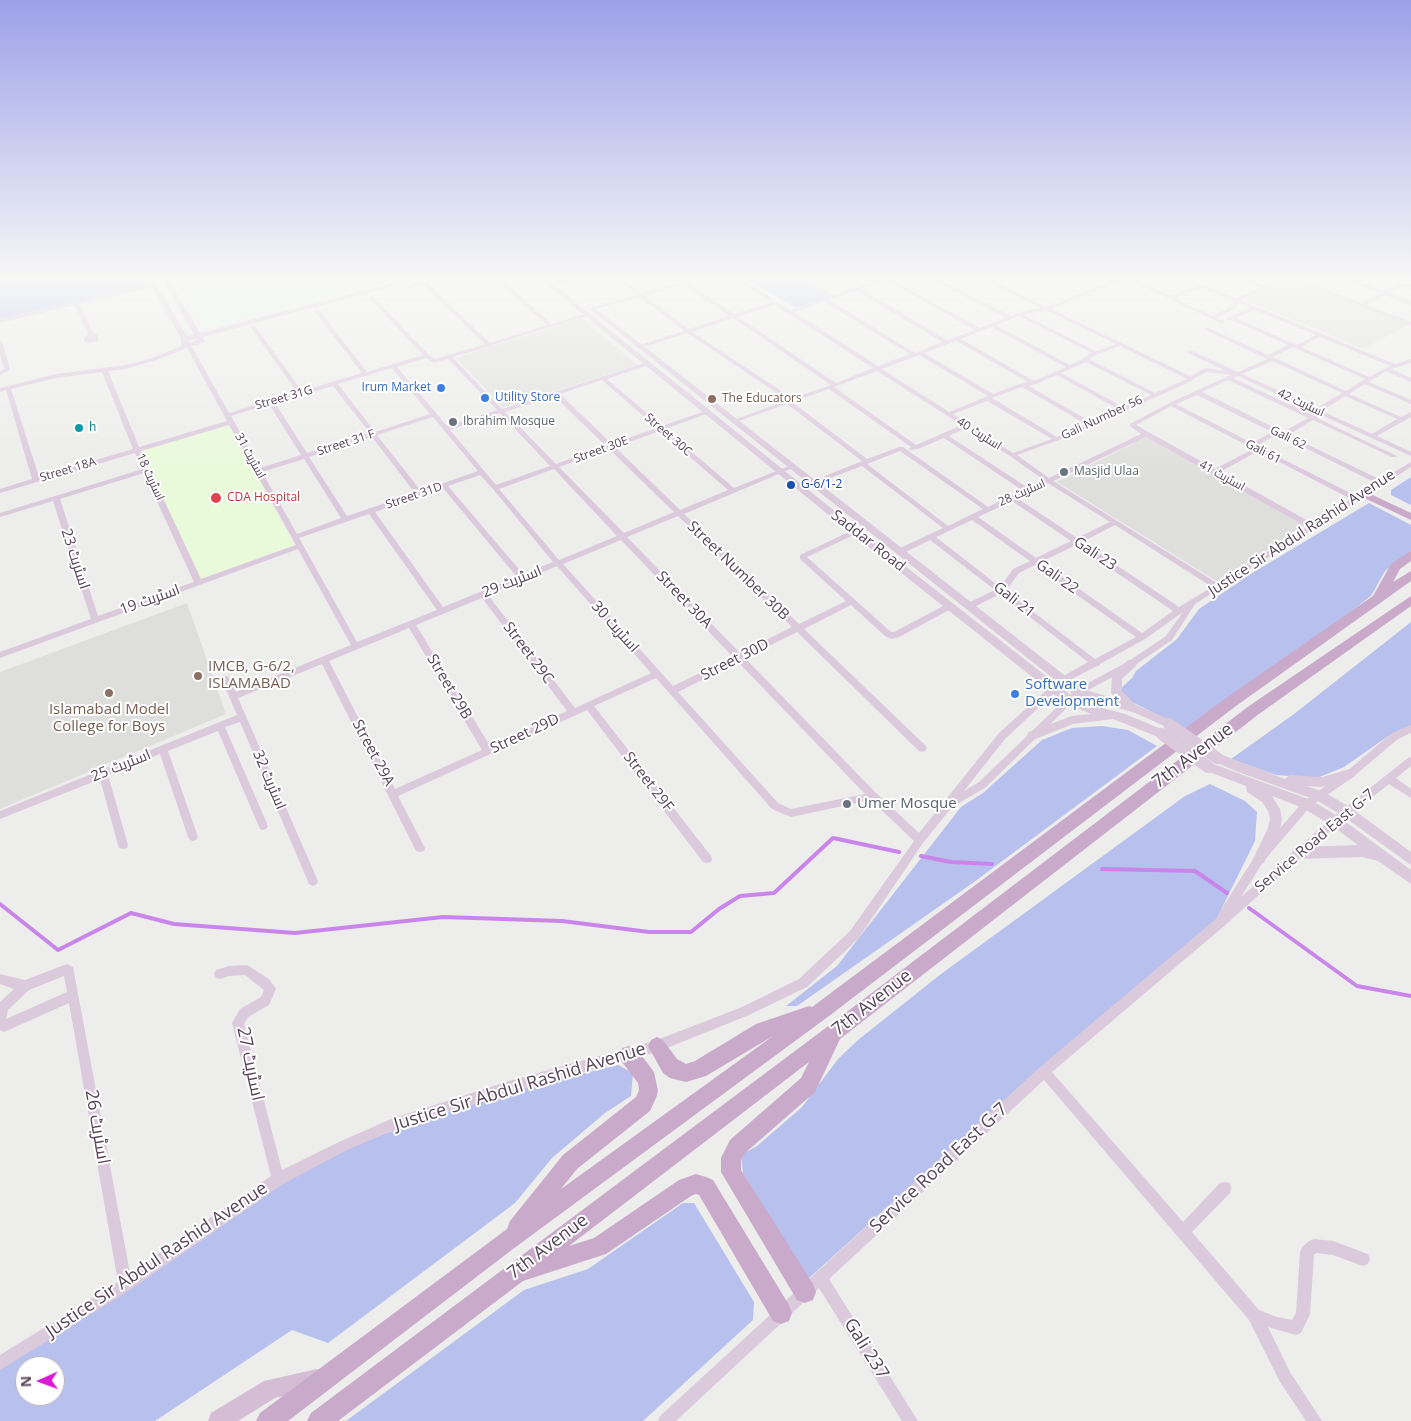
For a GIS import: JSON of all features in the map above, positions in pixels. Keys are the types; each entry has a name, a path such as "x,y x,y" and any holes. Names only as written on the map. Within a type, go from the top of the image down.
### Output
{"main road":[{"path":"1368,491 1411,507"},
{"path":"1368,491 1411,517"},
{"path":"1377,598 1395,567 1411,555"},
{"name":"7th Avenue","path":"268,1421 506,1242 823,1010 1124,782 1411,574"},
{"name":"7th Avenue","path":"327,1417 514,1273 833,1033 1254,710 1411,600"},
{"path":"1393,613 1411,607"},
{"path":"657,1046 670,1066 677,1071 686,1073 699,1069 762,1030 823,1010"},
{"path":"805,1292 731,1172 731,1158 737,1147 808,1085 833,1033"},
{"path":"506,1242 570,1162 643,1104 649,1091 647,1079 629,1055"},
{"path":"514,1273 599,1246 686,1187 696,1184 706,1187 781,1313"},
{"path":"220,1421 271,1388 330,1376"}],"street":[{"path":"0,373 4,366 1,346"},
{"path":"0,390 56,376 105,371 154,359 178,346"},
{"name":"اسٹریٹ 31","path":"188,346 356,647"},
{"path":"267,346 301,393"},
{"path":"344,346 366,374"},
{"path":"418,346 434,361 489,346"},
{"name":"Saddar Road","path":"628,346 781,472 1069,700 1089,708 1166,729"},
{"path":"710,346 785,396 788,402 947,528"},
{"path":"775,346 916,448"},
{"name":"اسٹریٹ 40","path":"841,346 1012,455 1049,481 1218,587"},
{"path":"905,346 1056,439"},
{"path":"734,421 939,346"},
{"path":"967,346 1034,383"},
{"path":"1031,346 1070,367"},
{"path":"1083,346 1096,353"},
{"path":"948,414 1023,385 1034,383 1096,353 1115,346"},
{"path":"1122,346 1190,378"},
{"path":"1245,346 1401,419"},
{"path":"1132,425 1171,404 1239,374 1294,346"},
{"path":"1296,346 1411,402"},
{"path":"1347,346 1395,366"},
{"name":"Saddar Road","path":"639,347 1078,692 1138,710 1166,729"},
{"name":"اسٹریٹ 42","path":"1190,352 1411,454"},
{"name":"Street 31G","path":"227,415 427,356"},
{"name":"Street 30A","path":"450,358 873,796 920,840"},
{"path":"1086,359 1153,394"},
{"path":"1215,472 1280,434 1314,418 1346,393 1368,380 1395,366 1411,361"},
{"path":"445,429 647,364"},
{"name":"اسٹریٹ 30","path":"393,366 558,563 775,806 791,813 873,796"},
{"name":"Gali Number 56","path":"1012,455 1091,424 1153,394 1210,370 1239,374"},
{"path":"1386,370 1411,380"},
{"name":"اسٹریٹ 18","path":"105,371 137,450 198,582"},
{"path":"1056,373 1122,409"},
{"name":"Street 30C","path":"603,378 733,491"},
{"path":"1230,378 1394,456"},
{"path":"334,384 420,494"},
{"path":"1023,385 1091,424"},
{"path":"8,388 36,480"},
{"name":"Gali 62","path":"1196,392 1280,434 1368,491"},
{"name":"Street Number 30B","path":"555,393 922,748"},
{"path":"271,402 346,520"},
{"name":"Gali 61","path":"1171,404 1255,448 1368,491"},
{"name":"Street 30E","path":"495,488 707,412"},
{"path":"1372,436 1411,414"},
{"name":"Street 31 F","path":"258,471 433,415"},
{"path":"137,450 231,422"},
{"name":"اسٹریٹ 41","path":"1132,425 1313,527"},
{"path":"812,483 864,462 916,448 966,426"},
{"name":"اسٹریٹ 28","path":"899,552 1146,434"},
{"path":"945,436 1026,490"},
{"name":"Street 18A","path":"0,491 137,450"},
{"path":"904,450 987,509"},
{"name":"Justice Sir Abdul Rashid Avenue","path":"0,1363 125,1285 278,1179 343,1146 391,1125 509,1087 657,1046 746,1011 802,983 854,935 920,840 1002,736 1063,680 1096,664 1142,637 1179,611 1411,464"},
{"name":"اسٹریٹ 29","path":"234,697 791,467"},
{"path":"0,515 147,470"},
{"name":"Street 31D","path":"295,538 482,472"},
{"path":"444,485 522,578"},
{"name":"Gali 23","path":"1011,497 1179,611"},
{"name":"اسٹریٹ 23","path":"56,498 94,620"},
{"path":"371,511 442,611"},
{"name":"Gali 22","path":"972,516 1034,562 1142,637"},
{"path":"969,606 1002,590 1016,571 1116,522"},
{"path":"855,531 803,556 891,636 950,606"},
{"name":"Gali 21","path":"931,537 1096,664"},
{"name":"اسٹریٹ 19","path":"0,655 300,546"},
{"name":"Street 29C","path":"483,594 573,712"},
{"name":"Street 30D","path":"672,691 852,601"},
{"name":"Justice Sir Abdul Rashid Avenue","path":"948,805 982,785 1078,692 1132,663 1169,638 1193,603"},
{"name":"Street 29B","path":"411,624 488,751"},
{"name":"Street 29A","path":"324,660 420,848"},
{"path":"1132,663 1118,676 1116,688 1121,698 1138,710"},
{"name":"Street 29D","path":"394,794 657,674"},
{"name":"اسٹریٹ 32","path":"225,678 313,882"},
{"name":"Street 29F","path":"588,705 707,859"},
{"name":"اسٹریٹ 25","path":"0,815 242,717"},
{"path":"1033,735 1072,720 1120,717"},
{"path":"220,725 262,826"},
{"path":"1166,729 1212,763 1222,773 1266,798 1274,810 1276,819 1274,828 1259,859"},
{"name":"Service Road East G-7","path":"1219,923 1259,859 1307,804 1350,774 1395,736 1411,729"},
{"path":"163,749 193,837"},
{"name":"Service Road East G-7","path":"666,1421 1044,1071 1219,923 1335,821 1411,760"},
{"path":"1212,763 1300,782 1322,782 1350,774"},
{"path":"1242,769 1320,796 1347,812 1411,859"},
{"path":"103,773 123,845"},
{"path":"1222,773 1307,804 1335,821 1411,878"},
{"path":"1389,779 1411,794"},
{"path":"1298,853 1362,851 1389,862"},
{"name":"اسٹریٹ 26","path":"25,986 67,969 69,971 125,1285"},
{"name":"اسٹریٹ 27","path":"220,974 228,971 247,970 270,989 265,1001 244,1014 238,1023 278,1179"},
{"path":"0,979 25,986"},
{"path":"25,986 3,1007 0,1020 4,1026 73,995"},
{"path":"1044,1071 1254,1315 1285,1377 1315,1421"},
{"path":"1183,1232 1225,1188"},
{"path":"1254,1315 1276,1324 1296,1328 1303,1314 1307,1252 1314,1246 1333,1248 1363,1259"},
{"name":"Gali 237","path":"820,1278 911,1421"}],"shaded area":[{"path":"493,346 615,346 637,365 503,407 456,358"},
{"name":"CDA Hospital","path":"230,425 294,545 200,579 141,451"},
{"path":"1146,437 1305,525 1218,582 1057,482"},
{"path":"1411,477 1411,505 1391,495 1391,490"},
{"path":"1369,503 1411,525 1411,551 1385,571 1371,596 1188,730 1126,699 1120,689 1132,678 1136,671 1177,639 1199,609 1249,575"},
{"name":"Islamabad Model College for Boys","path":"187,603 226,714 0,809 0,672"},
{"path":"1411,622 1411,726 1387,737 1344,767 1317,778 1276,775 1231,759 1294,714"},
{"path":"1102,726 1128,730 1157,746 974,882 797,1006 786,1006 837,966 961,807 983,793 1042,740 1072,728"},
{"path":"1210,784 1245,801 1257,812 1255,841 1216,920 970,1132 807,1280 743,1173 741,1155 757,1146 802,1107 838,1059 858,1040 941,974 1185,796"},
{"path":"618,1065 633,1073 631,1096 605,1113 552,1158 515,1203 328,1343 292,1330 155,1421 0,1421 0,1363 314,1161 473,1100"},
{"path":"683,1203 694,1203 754,1302 753,1320 643,1421 346,1421 524,1290 588,1269"}],"waterway":[{"path":"0,904 58,950 131,913 174,924 295,933 443,917 562,921 649,932 691,932 719,909 740,896 774,893 833,838 899,852"},
{"path":"921,856 951,862 992,864"},
{"path":"1102,869 1195,871 1227,893"},
{"path":"1249,908 1357,986 1411,996"}],"place":[{"name":"Irum Market","path":"441,388"},
{"name":"Utility Store","path":"485,398"},
{"name":"The Educators","path":"712,399"},
{"name":"Ibrahim Mosque","path":"453,422"},
{"name":"h","path":"79,428"},
{"name":"Masjid Ulaa","path":"1064,472"},
{"name":"G-6/1-2","path":"791,485"},
{"name":"CDA Hospital","path":"216,498"},
{"name":"IMCB, G-6/2, ISLAMABAD","path":"198,676"},
{"name":"Islamabad Model College for Boys","path":"109,693"},
{"name":"Software Development","path":"1015,694"},
{"name":"Umer Mosque","path":"847,804"}]}
